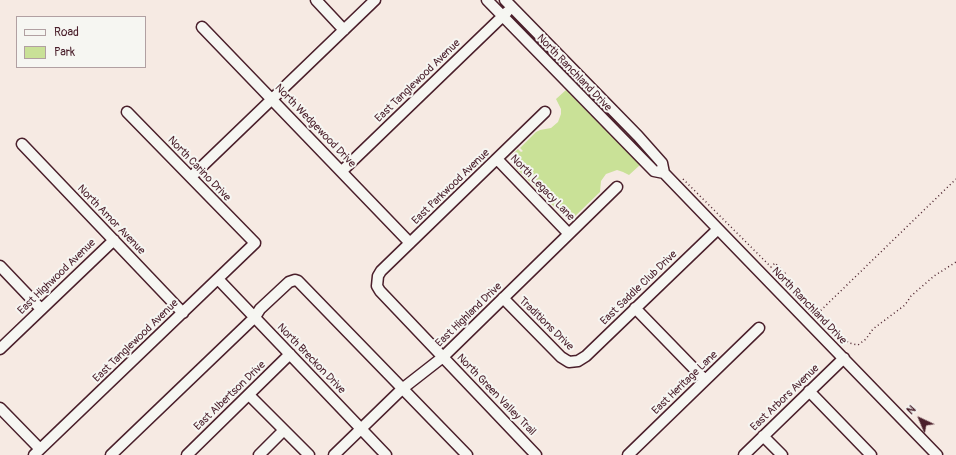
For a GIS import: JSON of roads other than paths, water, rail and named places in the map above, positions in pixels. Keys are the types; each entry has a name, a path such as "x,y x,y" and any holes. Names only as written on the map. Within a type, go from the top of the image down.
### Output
{"street":[{"path":"316,0 344,30"},
{"path":"191,178 375,0"},
{"name":"North Ranchland Drive","path":"487,0 654,171 664,173"},
{"name":"North Ranchland Drive","path":"508,4 653,152 662,163 664,173 937,455"},
{"name":"East Tanglewood Avenue","path":"342,171 502,16 508,4"},
{"name":"North Wedgewood Drive","path":"202,27 410,243"},
{"name":"North Carino Drive","path":"127,112 255,243"},
{"name":"East Parkwood Avenue","path":"377,280 381,271 545,112"},
{"name":"North Amor Avenue","path":"22,144 183,312"},
{"name":"North Legacy Lane","path":"497,159 569,234"},
{"name":"East Highland Drive","path":"334,455 402,389 443,357 617,187"},
{"name":"East Saddle Club Drive","path":"574,362 583,358 718,229"},
{"name":"East Highwood Avenue","path":"0,349 114,240"},
{"name":"East Tanglewood Avenue","path":"37,452 255,243"},
{"path":"0,266 41,310"},
{"name":"North Breckon Drive","path":"218,280 386,455"},
{"path":"111,455 254,317 260,309 289,282 295,280 298,281 467,455"},
{"name":"North Green Valley Trail","path":"377,280 377,286 380,291 536,455"},
{"name":"Traditions Drive","path":"503,298 561,357 565,360 574,362"},
{"path":"635,308 705,380"},
{"name":"East Heritage Lane","path":"628,455 759,328"},
{"name":"East Albertson Drive","path":"187,455 290,354"},
{"name":"East Arbors Avenue","path":"744,455 844,358"},
{"path":"809,391 871,455"},
{"path":"249,395 309,455"},
{"path":"0,408 37,452"},
{"path":"259,455 284,430"},
{"path":"763,436 782,455"}]}
